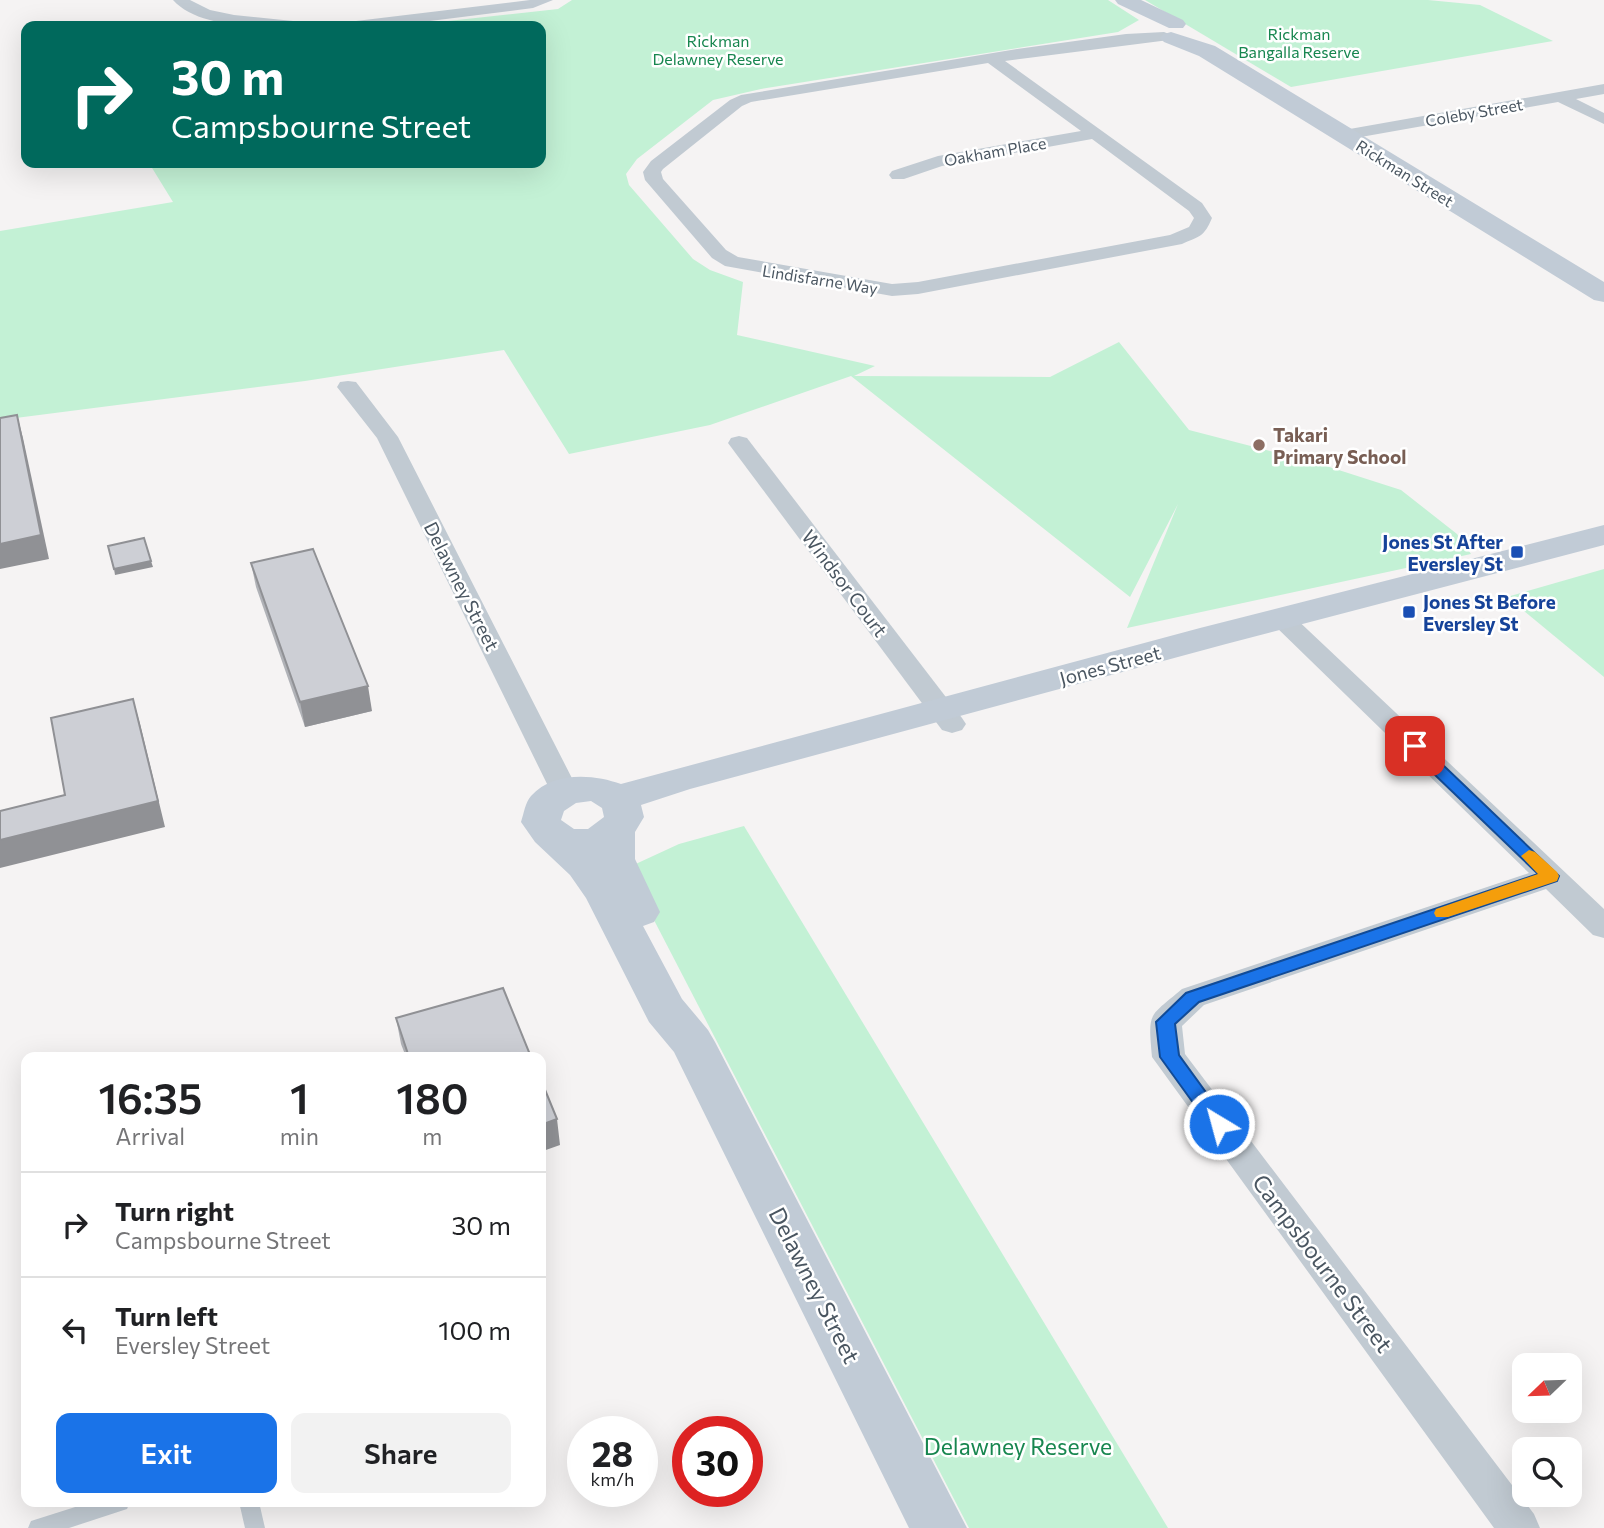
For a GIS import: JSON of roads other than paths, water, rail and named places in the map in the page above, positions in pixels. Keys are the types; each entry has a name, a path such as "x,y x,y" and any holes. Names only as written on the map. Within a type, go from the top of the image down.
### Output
{"street":[{"path":"397,21 505,8 546,0"},
{"path":"181,1 214,14 260,21"},
{"name":"Rickman Street","path":"1130,3 1167,31 1207,51 1604,294"},
{"name":"Lindisfarne Way","path":"991,58 1196,207 1203,218 1197,231 1175,240 918,288 869,288 732,262 719,254 654,180 652,172 657,165 736,103 747,98 991,58 1126,39 1167,31"},
{"name":"Coleby Street","path":"1343,135 1604,89"},
{"path":"1560,97 1604,119"},
{"name":"Oakham Place","path":"898,175 938,160 1094,134"},
{"name":"Delawney Street","path":"348,387 387,437 565,792"},
{"name":"Windsor Court","path":"739,443 947,718"},
{"name":"Jones Street","path":"557,839 580,844 593,842 619,816 687,795 947,718 1604,535"},
{"name":"Jones Street","path":"1288,625 1604,550"},
{"path":"1288,625 1604,928"},
{"path":"557,839 546,831 541,822 542,813 546,804 565,792 588,788 609,793 619,816"},
{"name":"Delawney Street","path":"619,816 615,859 688,1007 692,1042"},
{"name":"Delawney Street","path":"557,839 584,865 604,892 665,1010 692,1042 939,1528"},
{"name":"Campsbourne Street","path":"1519,1528 1169,1057 1165,1022 1193,998 1551,876"}],"lane":[{"path":"38,1528 104,1507"},
{"path":"250,1507 255,1528"}],"place":[{"name":"Takari Primary School","path":"1259,445"},
{"name":"Jones St After Eversley St","path":"1517,552"},
{"name":"Jones St Before Eversley St","path":"1409,612"}],"park label":[{"name":"Rickman Bangalla Reserve","path":"1299,42"},
{"name":"Rickman Delawney Reserve","path":"718,49"},
{"name":"Delawney Reserve","path":"1018,1446"}]}
